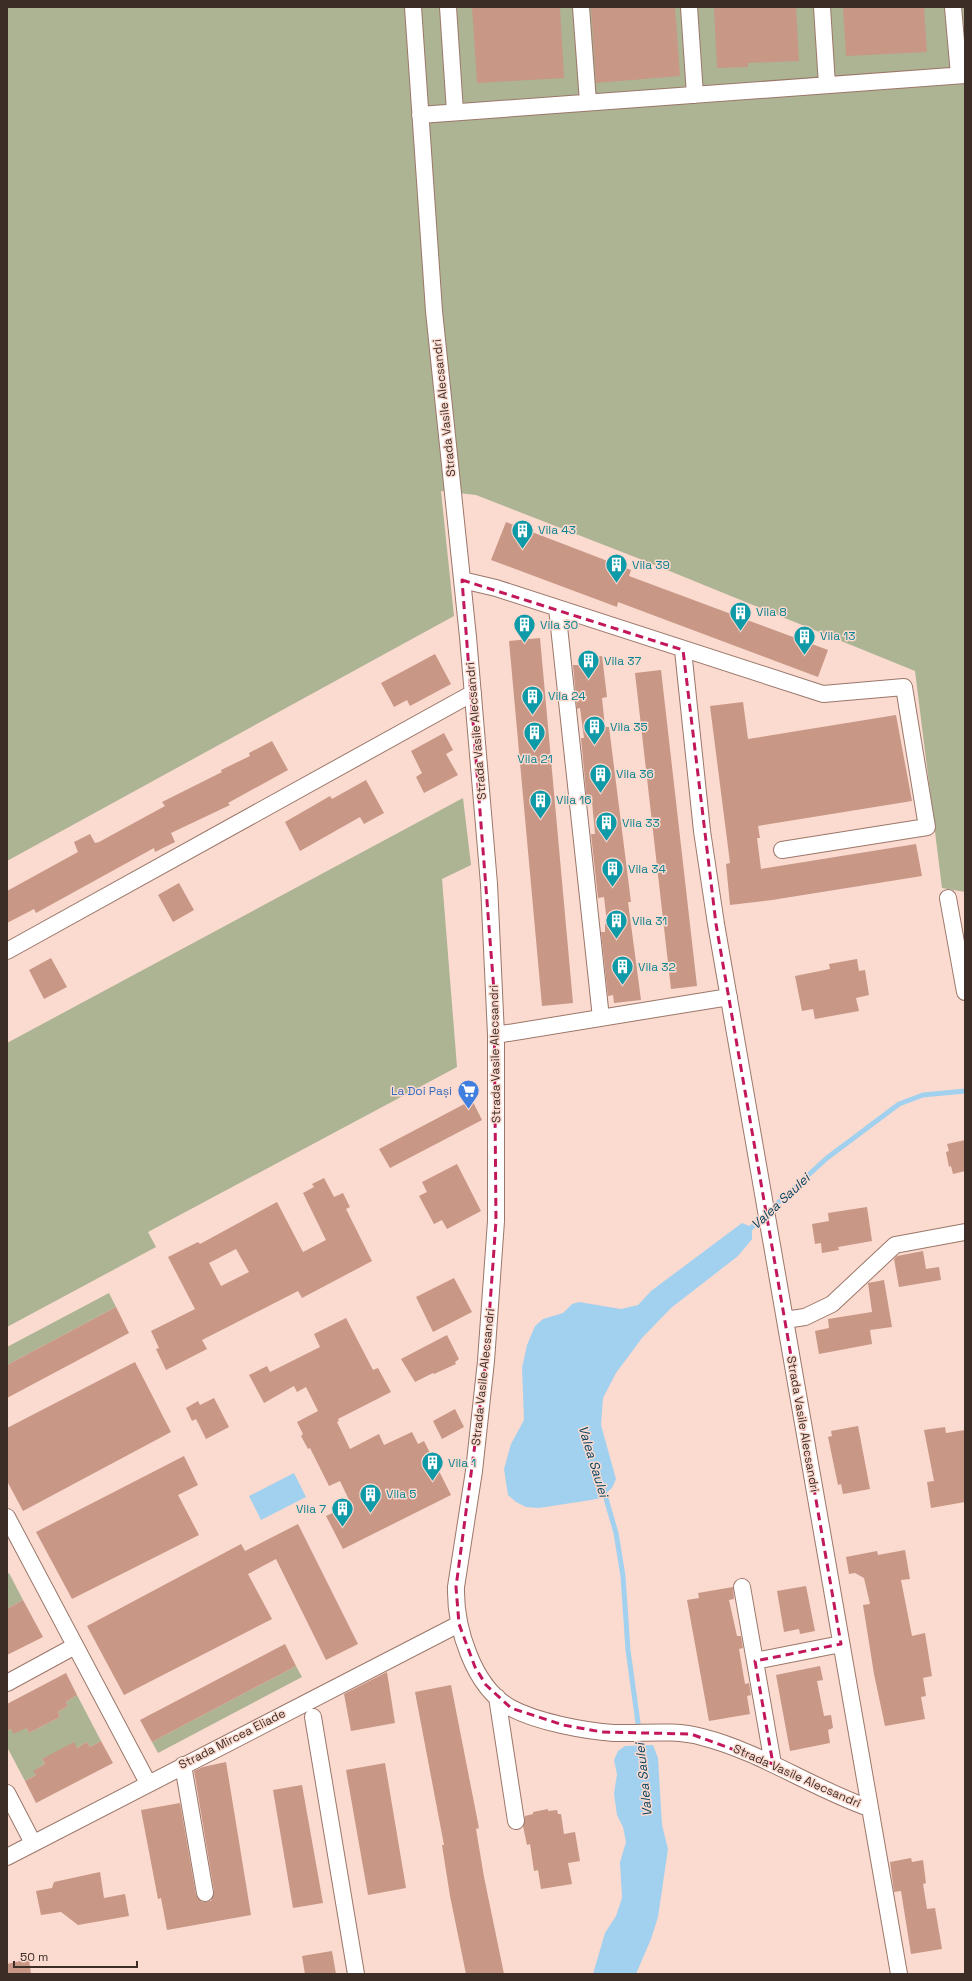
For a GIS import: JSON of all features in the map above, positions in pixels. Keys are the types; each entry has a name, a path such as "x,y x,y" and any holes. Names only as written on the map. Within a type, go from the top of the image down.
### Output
{"street":[{"name":"Strada Vasile Alecsandri","path":"412,7 434,311 473,693 489,884 496,1034 495,1236 486,1368 474,1471 456,1586 455,1603 459,1624 475,1667 486,1685 497,1697 517,1710 564,1725 602,1732 680,1733 703,1737 772,1764 850,1801 869,1808"},
{"path":"448,7 455,112"},
{"path":"582,7 588,102"},
{"path":"689,7 695,95"},
{"path":"822,7 827,85"},
{"path":"420,115 962,75 953,7"},
{"path":"462,580 557,608 683,650 823,694 904,687 927,827 782,850"},
{"path":"557,608 601,1018"},
{"name":"Strada Vasile Alecsandri","path":"683,650 702,831 728,997 899,1974"},
{"path":"7,951 473,693"},
{"path":"948,898 965,992"},
{"path":"496,1034 728,997"},
{"path":"785,1320 811,1315 832,1304 895,1245 965,1232"},
{"path":"7,1516 148,1783"},
{"path":"742,1587 772,1764"},
{"name":"Strada Mircea Eliade","path":"7,1856 459,1624"},
{"path":"755,1661 841,1644"},
{"path":"7,1683 75,1646"},
{"path":"497,1697 516,1821"},
{"path":"313,1717 356,1974"},
{"path":"183,1765 205,1893"},
{"path":"7,1793 33,1843"}],"highlighted area":[{"path":"462,580 683,650 716,924 841,1644 755,1661 773,1764 691,1734 602,1732 563,1725 511,1708 486,1685 475,1667 459,1624 456,1587 486,1361 496,1221 494,991"}],"green space":[{"path":"7,7 965,7 965,892 942,888 915,671 645,561 476,495 441,491 454,616 7,861"},
{"path":"463,798 471,865 442,879 457,1067 148,1232 156,1247 7,1327 7,1043"},
{"path":"109,1293 116,1307 7,1365 7,1347"},
{"path":"9,1573 23,1600 7,1609 7,1574"},
{"path":"296,1666 302,1677 158,1753 152,1742"},
{"path":"77,1695 101,1741 90,1747 87,1742 77,1748 42,1759 45,1764 34,1771 36,1775 25,1781 7,1747 7,1731 11,1729 26,1728 29,1733 60,1717 58,1712 68,1706 66,1702"}],"water":[{"path":"742,1223 752,1227 752,1239 738,1256 671,1308 642,1338 616,1373 603,1398 601,1425 616,1479 612,1488 601,1498 539,1508 526,1507 516,1502 508,1495 504,1469 511,1444 524,1420 522,1368 527,1345 535,1326 543,1319 563,1313 572,1304 579,1302 621,1309 638,1305 651,1291"},
{"path":"294,1473 306,1497 261,1520 249,1496"},
{"path":"653,1745 658,1758 662,1825 668,1849 658,1917 651,1939 636,1974 593,1974 605,1933 616,1916 622,1898 620,1862 626,1842 623,1827 617,1815 614,1794 617,1774 614,1760 618,1751 625,1746"}],"building":[{"path":"472,7 560,7 564,78 477,83"},
{"path":"591,7 675,7 680,76 596,83"},
{"path":"714,7 796,7 799,61 748,63 748,67 717,68"},
{"path":"843,7 924,7 927,52 846,56"},
{"path":"506,522 631,570 629,576 828,650 818,677 618,602 617,607 491,560"},
{"path":"540,638 573,1003 542,1006 509,641"},
{"path":"435,654 451,684 410,706 407,700 394,707 381,683"},
{"path":"602,656 607,697 602,698 605,727 609,727 631,902 628,902 641,1000 614,1003 613,995 608,996 601,932 605,932 605,924 607,923 604,897 598,898 591,834 595,834 592,801 587,802 581,738 584,738 580,708 577,709 573,665 578,665 580,659"},
{"path":"661,670 697,986 671,989 635,673"},
{"path":"743,702 748,739 896,715 912,801 758,826 760,838 757,838 761,869 916,844 922,876 772,900 730,905 726,864 730,863 710,706"},
{"path":"444,733 453,750 446,754 458,775 424,793 416,777 422,773 411,751"},
{"path":"272,741 288,770 228,803 230,805 171,833 175,842 155,852 154,848 36,913 34,909 7,923 7,891 78,852 74,842 90,834 95,843 99,842 165,806 162,802 222,772 221,770 250,756 249,753"},
{"path":"366,780 384,813 364,824 360,817 300,851 285,822 330,796 332,799"},
{"path":"179,883 194,910 173,922 158,895"},
{"path":"51,958 67,987 44,999 29,970"},
{"path":"857,959 859,971 865,970 869,995 856,998 859,1011 815,1019 813,1009 802,1011 795,976 830,969 829,964"},
{"path":"472,1100 482,1120 390,1168 379,1149"},
{"path":"965,1140 965,1171 953,1174 951,1166 949,1167 946,1152 949,1151 947,1144"},
{"path":"457,1164 481,1211 447,1229 442,1220 434,1224 419,1196 427,1192 422,1182"},
{"path":"324,1178 334,1197 343,1193 350,1207 346,1209 372,1261 302,1298 298,1291 202,1340 207,1349 166,1370 156,1349 159,1348 151,1331 195,1309 168,1257 198,1242 200,1244 277,1202 303,1252 326,1240 303,1193 314,1187 312,1184","holes":["236,1249 249,1272 221,1286 209,1263"]},
{"path":"867,1207 872,1241 838,1247 839,1250 822,1253 821,1243 815,1244 812,1224 829,1221 828,1213"},
{"path":"923,1251 926,1269 939,1267 941,1280 899,1287 894,1259 897,1256"},
{"path":"454,1278 472,1312 433,1332 416,1297"},
{"path":"884,1280 892,1327 870,1330 872,1344 819,1354 815,1331 829,1328 828,1319 872,1312 868,1283"},
{"path":"116,1307 129,1333 7,1398 7,1365"},
{"path":"346,1318 373,1370 378,1368 391,1392 338,1419 339,1421 337,1422 350,1449 379,1434 384,1445 412,1432 418,1444 424,1441 451,1495 343,1549 326,1516 351,1504 340,1481 329,1486 310,1448 308,1449 301,1436 303,1434 297,1422 318,1411 306,1387 297,1392 294,1386 264,1403 249,1375 267,1366 270,1372 320,1347 314,1334"},
{"path":"447,1335 459,1359 455,1362 456,1364 415,1382 401,1359"},
{"path":"135,1362 171,1432 23,1511 7,1481 7,1428"},
{"path":"214,1398 229,1427 206,1439 196,1419 192,1421 186,1408 198,1401 200,1405"},
{"path":"455,1409 464,1427 442,1439 433,1421"},
{"path":"858,1426 870,1489 843,1494 841,1484 838,1485 828,1437 832,1436 831,1431"},
{"path":"945,1427 946,1433 965,1430 965,1502 931,1508 927,1482 934,1481 924,1430"},
{"path":"184,1456 198,1485 178,1495 199,1535 72,1599 36,1532"},
{"path":"298,1524 358,1644 326,1660 276,1559 248,1574 272,1619 124,1695 87,1626 241,1544 245,1551"},
{"path":"905,1550 910,1579 901,1580 912,1636 925,1633 932,1676 923,1678 926,1696 921,1697 925,1719 885,1726 874,1674 863,1605 870,1604 864,1578 855,1573 849,1574 846,1557 877,1551 878,1555"},
{"path":"806,1586 815,1631 800,1634 799,1629 784,1632 777,1591"},
{"path":"733,1587 734,1599 729,1600 737,1636 741,1636 743,1648 739,1649 745,1684 749,1683 751,1695 747,1696 750,1714 709,1721 687,1600 699,1598 698,1593"},
{"path":"23,1600 43,1637 7,1655 7,1609"},
{"path":"285,1644 296,1666 152,1742 140,1720"},
{"path":"820,1666 823,1680 817,1681 824,1716 831,1715 833,1728 828,1730 830,1743 790,1751 776,1675"},
{"path":"387,1672 395,1723 351,1731 344,1694"},
{"path":"66,1673 77,1695 66,1702 68,1706 58,1712 60,1717 29,1733 26,1728 14,1734 11,1729 7,1731 7,1704"},
{"path":"451,1685 479,1828 476,1829 484,1877 504,1974 466,1974 450,1896 442,1845 444,1845 415,1692"},
{"path":"101,1741 113,1763 36,1803 25,1781 36,1775 33,1771 45,1764 42,1759 74,1742 77,1748 87,1742 90,1747"},
{"path":"226,1762 251,1915 167,1930 161,1898 158,1899 141,1810 180,1803 196,1895 202,1902 211,1901 214,1891 194,1771 203,1767"},
{"path":"385,1763 406,1888 368,1895 346,1770"},
{"path":"302,1785 323,1903 293,1908 273,1790"},
{"path":"548,1809 548,1811 557,1810 558,1814 561,1814 564,1834 575,1832 580,1861 568,1863 572,1884 541,1889 538,1870 534,1871 530,1844 527,1845 523,1826 525,1816 533,1814 533,1812"},
{"path":"911,1858 912,1862 923,1860 926,1883 923,1884 927,1909 935,1908 942,1949 911,1954 901,1891 894,1892 890,1862"},
{"path":"100,1872 104,1898 125,1894 129,1916 78,1925 61,1912 41,1915 36,1891 52,1888 54,1882"},
{"path":"332,1951 336,1974 305,1974 302,1956"},
{"path":"29,1959 31,1974 7,1974 7,1964"}],"waterway":[{"name":"Valea Saulei","path":"769,1211 827,1158 899,1104 923,1095 965,1091"},
{"name":"Valea Saulei","path":"749,1230 763,1216"},
{"name":"Valea Saulei","path":"603,1488 616,1533 623,1576 628,1650 642,1752"}],"place":[{"name":"Vila 43","path":"523,550"},
{"name":"Vila 39","path":"616,584"},
{"name":"Vila 8","path":"740,632"},
{"name":"Vila 30","path":"525,644"},
{"name":"Vila 13","path":"804,656"},
{"name":"Vila 37","path":"589,680"},
{"name":"Vila 24","path":"532,716"},
{"name":"Vila 35","path":"595,746"},
{"name":"Vila 21","path":"535,752"},
{"name":"Vila 36","path":"600,794"},
{"name":"Vila 16","path":"540,820"},
{"name":"Vila 33","path":"607,842"},
{"name":"Vila 34","path":"612,888"},
{"name":"Vila 31","path":"616,940"},
{"name":"Vila 32","path":"622,986"},
{"name":"La Doi Pași","path":"468,1110"},
{"name":"Vila 1","path":"433,1482"},
{"name":"Vila 5","path":"371,1514"},
{"name":"Vila 7","path":"342,1528"}]}
